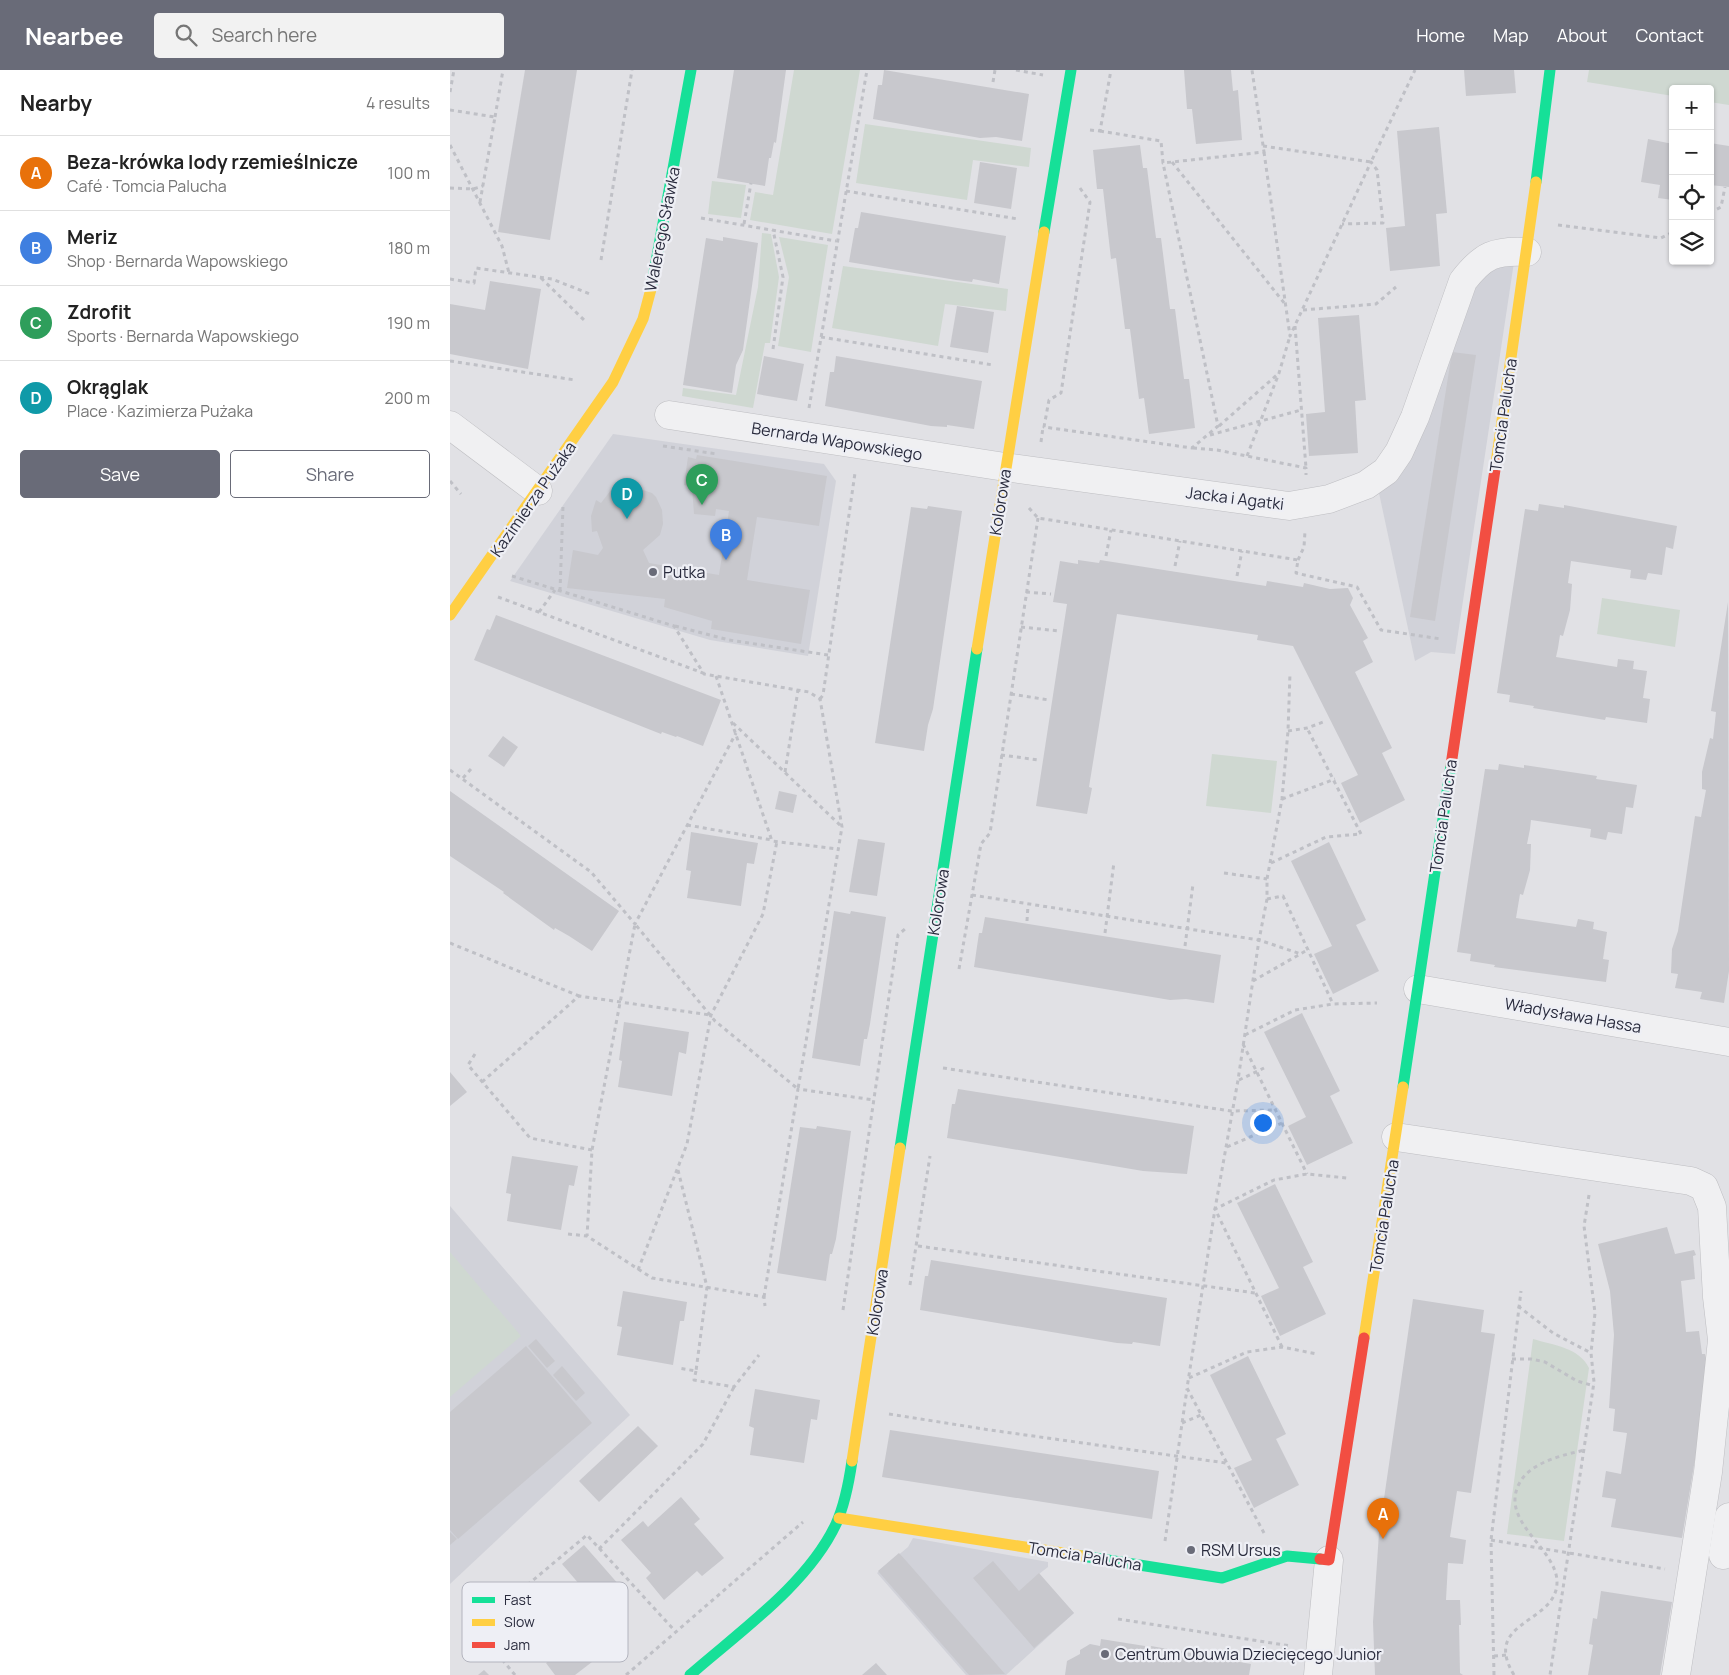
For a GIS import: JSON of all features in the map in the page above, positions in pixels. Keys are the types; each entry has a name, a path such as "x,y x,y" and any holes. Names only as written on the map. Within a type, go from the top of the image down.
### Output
{"street":[{"name":"Walerego Sławka","path":"614,382 644,319 656,267 691,70"},
{"name":"Kolorowa","path":"690,1675 783,1592 821,1552 839,1518 848,1486 1005,467 1071,70"},
{"name":"Tomcia Palucha","path":"1318,1675 1329,1560 1418,989 1527,252 1550,70"},
{"name":"Jacka i Agatki","path":"1005,467 1289,506 1329,499 1366,486 1386,471 1399,452 1415,417 1463,281 1476,264 1488,256 1508,251 1527,252"},
{"name":"Kazimierza Pużaka","path":"450,615 614,382"},
{"name":"Bernarda Wapowskiego","path":"669,415 1005,467"},
{"path":"450,425 538,491"},
{"name":"Władysława Hassa","path":"1418,989 1729,1042"},
{"path":"1396,1137 1691,1181 1704,1187 1708,1193 1714,1218 1717,1297 1722,1340 1708,1472 1676,1675"},
{"path":"1723,1555 1729,1517"},
{"name":"Tomcia Palucha","path":"839,1518 1222,1578 1287,1556 1329,1560"}],"path":[{"path":"450,92 454,70"},
{"path":"480,203 503,70"},
{"path":"601,260 632,70"},
{"path":"809,409 867,70"},
{"path":"993,82 995,70"},
{"path":"1016,70 1050,77"},
{"path":"1100,131 1111,70"},
{"path":"1252,70 1290,336"},
{"path":"1247,456 1280,373 1290,336 1415,70"},
{"path":"450,110 495,118"},
{"path":"1084,129 1161,141 1163,163 1218,426"},
{"path":"450,145 502,246 509,273"},
{"path":"1263,146 1372,162 1377,170 1383,223 1342,224"},
{"path":"1163,163 1264,152"},
{"path":"1172,162 1286,306"},
{"path":"744,224 751,183"},
{"path":"1077,183 1090,202 1061,393 1049,400 1044,427 1247,456 1306,468"},
{"path":"450,188 483,186"},
{"path":"1714,210 1721,207 1725,187"},
{"path":"846,192 1028,220"},
{"path":"702,218 837,241"},
{"path":"1550,223 1661,238 1669,234"},
{"path":"773,230 783,277 773,349"},
{"path":"450,279 474,283 476,268 552,279 590,294"},
{"path":"540,278 585,321"},
{"path":"1302,310 1376,304 1396,287"},
{"path":"1295,326 1307,502"},
{"path":"821,337 994,365"},
{"path":"1286,350 1296,348"},
{"path":"450,361 575,380"},
{"path":"1192,448 1280,373"},
{"path":"1209,435 1260,423 1301,410"},
{"path":"765,1306 764,1297 842,827 820,699 823,695 856,466"},
{"path":"450,481 461,494"},
{"path":"560,591 563,505"},
{"path":"959,972 981,844 990,833 1038,518 1298,560 1296,573 1356,587 1381,630 1446,639"},
{"path":"1106,556 1111,530"},
{"path":"1175,566 1180,541"},
{"path":"1237,576 1242,551"},
{"path":"507,575 674,626 729,640 828,655"},
{"path":"539,612 555,590"},
{"path":"1026,592 1051,594"},
{"path":"493,595 704,674 809,692 820,699"},
{"path":"674,626 704,674"},
{"path":"1021,627 1060,632"},
{"path":"1164,1544 1215,1209 1227,1147 1231,1110 1238,1080 1252,982 1267,899 1267,880 1282,799 1288,731 1290,673"},
{"path":"638,1270 687,1144 711,1015 763,914 774,841 716,676"},
{"path":"785,773 798,690"},
{"path":"1010,694 1049,700"},
{"path":"1288,731 1308,728 1326,721"},
{"path":"732,722 842,827"},
{"path":"1270,864 1326,837 1361,834 1308,728"},
{"path":"587,1236 592,1150 635,924 736,733"},
{"path":"1001,755 1039,760"},
{"path":"463,778 471,769"},
{"path":"450,770 591,872 711,1015 798,1088 874,1100"},
{"path":"1282,799 1335,780"},
{"path":"687,825 774,841 838,849"},
{"path":"1105,933 1114,862"},
{"path":"1224,873 1267,880"},
{"path":"1185,946 1193,884"},
{"path":"972,895 1259,940 1301,954"},
{"path":"1267,899 1283,896 1333,1004"},
{"path":"1027,921 1028,904"},
{"path":"450,943 579,996 711,1015"},
{"path":"1252,982 1308,950"},
{"path":"482,1082 579,996"},
{"path":"1244,1035 1295,1010 1333,1004 1377,1003"},
{"path":"1243,1043 1307,1174"},
{"path":"475,1054 468,1066 530,1138 592,1150"},
{"path":"941,1078 944,1059"},
{"path":"943,1068 1231,1110 1277,1110"},
{"path":"1238,1080 1256,1070 1264,1068"},
{"path":"1227,1147 1282,1122"},
{"path":"909,1292 918,1246 932,1147"},
{"path":"678,1169 707,1287 694,1380 734,1387"},
{"path":"1215,1209 1274,1180 1307,1174 1347,1178"},
{"path":"1550,1675 1594,1386 1590,1353 1596,1313 1584,1226 1590,1188"},
{"path":"1215,1209 1282,1348"},
{"path":"568,1234 587,1236 652,1278 764,1297"},
{"path":"918,1246 1256,1293"},
{"path":"1494,1675 1491,1540 1521,1291"},
{"path":"1518,1306 1553,1333 1590,1353"},
{"path":"1189,1379 1247,1352 1282,1348 1317,1354"},
{"path":"599,1548 703,1444 734,1387 759,1355"},
{"path":"1512,1358 1546,1362 1577,1381 1594,1386"},
{"path":"678,1368 696,1371"},
{"path":"1187,1388 1266,1539"},
{"path":"885,1423 888,1404"},
{"path":"887,1413 1227,1463"},
{"path":"1182,1423 1201,1415"},
{"path":"1514,1675 1507,1664 1506,1646 1512,1632 1549,1602 1556,1590 1556,1578 1543,1548 1531,1537 1520,1517 1514,1504 1514,1493 1521,1480 1534,1468 1564,1454 1585,1450"},
{"path":"626,1675 808,1517"},
{"path":"531,1582 587,1535 675,1631"},
{"path":"1491,1540 1666,1569"},
{"path":"1556,1590 1564,1591"},
{"path":"1118,1619 1292,1646"},
{"path":"1494,1656 1507,1655"},
{"path":"504,1662 515,1675"}],"shaded area":[{"path":"794,70 860,70 832,234 750,220 755,192 773,195"},
{"path":"1589,70 1729,70 1729,105 1714,103 1714,85 1669,85 1669,95 1587,82"},
{"path":"865,124 1031,148 1029,167 973,160 967,200 856,183"},
{"path":"712,181 746,185 741,218 708,214"},
{"path":"762,233 771,234 779,277 770,343 765,343 753,408 682,396 683,388 736,395 758,287"},
{"path":"779,237 828,245 811,352 778,346 789,277"},
{"path":"1514,262 1455,654 1431,652 1415,661 1379,493 1398,467 1477,277 1485,268"},
{"path":"843,266 1008,289 1006,311 945,304 938,346 832,328"},
{"path":"613,434 824,464 836,481 808,656 710,640 510,581"},
{"path":"1602,598 1680,610 1675,647 1597,634"},
{"path":"1212,754 1277,761 1271,813 1206,806"},
{"path":"450,1206 630,1415 450,1584"},
{"path":"450,1252 521,1336 450,1397"},
{"path":"1533,1339 1573,1352 1585,1361 1589,1368 1564,1541 1507,1534"},
{"path":"913,1538 1048,1562 1048,1567 1039,1574 1074,1613 1006,1675 966,1675 877,1573 908,1547"}],"building":[{"path":"525,70 577,70 550,240 498,232"},
{"path":"734,70 786,70 776,143 774,142 771,158 769,158 765,186 717,178"},
{"path":"884,70 1029,94 1022,141 996,137 980,138 873,119 878,85 882,85"},
{"path":"1184,70 1231,70 1233,91 1238,90 1242,140 1196,144 1192,109 1187,109"},
{"path":"1464,70 1514,70 1516,93 1466,96"},
{"path":"1439,127 1447,213 1436,214 1440,266 1390,271 1386,228 1405,226 1397,131"},
{"path":"1648,139 1669,143 1669,199 1658,198 1660,185 1641,182"},
{"path":"1714,144 1729,146 1729,187 1714,185"},
{"path":"1140,145 1143,168 1147,168 1156,238 1161,238 1170,309 1175,309 1184,379 1189,379 1195,428 1149,434 1144,398 1139,399 1130,329 1125,329 1116,258 1111,259 1103,189 1097,189 1093,150"},
{"path":"980,162 1017,168 1011,209 974,203"},
{"path":"861,212 1006,236 999,284 973,279 972,282 956,280 849,262 855,228 858,228"},
{"path":"723,237 758,243 743,350 736,365 732,393 683,385 706,238 723,241"},
{"path":"490,281 541,289 528,369 450,354 450,304 485,310"},
{"path":"957,306 994,312 988,353 950,347"},
{"path":"1359,315 1366,400 1355,401 1358,453 1309,456 1306,414 1325,412 1318,318"},
{"path":"1452,352 1476,355 1435,621 1410,617"},
{"path":"764,356 804,364 797,401 757,394"},
{"path":"836,356 982,381 974,429 947,425 947,427 931,426 825,406 830,372 834,372"},
{"path":"697,455 827,476 819,526 757,517 747,580 810,590 801,644 711,629 712,621 664,607 665,599 567,588 573,550 598,555 603,548 597,531 592,532 591,516 596,500 601,503 611,490 628,485 652,493 662,510 663,524 660,535 643,550 649,563 719,575 729,511 716,509 715,516 694,514 692,487 684,485 688,457 696,459"},
{"path":"1539,504 1564,508 1564,505 1677,526 1673,549 1666,547 1662,575 1648,573 1646,580 1630,578 1631,570 1571,561 1568,583 1572,584 1570,610 1563,636 1560,635 1556,657 1617,667 1618,659 1634,661 1633,669 1647,671 1643,698 1650,699 1647,723 1606,717 1605,720 1533,708 1534,706 1509,702 1510,695 1497,693 1525,509 1538,511"},
{"path":"928,506 962,511 933,709 928,725 924,751 875,743 911,507 927,509"},
{"path":"1078,560 1099,563 1100,560 1266,586 1267,581 1303,587 1304,583 1330,589 1348,588 1353,598 1350,605 1368,638 1363,641 1373,662 1355,672 1392,748 1382,753 1405,800 1360,823 1341,783 1358,775 1293,646 1257,640 1258,635 1117,614 1089,787 1092,788 1087,814 1036,806 1067,604 1053,602 1060,561 1078,564"},
{"path":"1728,602 1729,971 1724,1003 1700,999 1702,992 1675,988 1678,974 1671,973 1672,949 1678,931 1695,816 1701,817 1706,790 1702,789 1702,772 1710,738 1713,739 1716,712 1711,711"},
{"path":"496,615 721,700 703,746 677,736 662,732 661,734 474,660 487,629 490,630"},
{"path":"503,736 518,747 504,767 488,756"},
{"path":"1499,764 1524,768 1524,765 1597,776 1596,779 1637,785 1633,808 1626,807 1622,834 1608,832 1606,840 1590,837 1591,829 1531,820 1527,844 1531,844 1530,870 1523,895 1520,894 1516,918 1576,927 1578,919 1594,922 1593,929 1607,932 1603,959 1609,960 1606,982 1494,967 1495,965 1470,961 1471,954 1457,952 1485,769 1498,770"},
{"path":"450,791 619,911 592,951 555,928 554,930 504,892 450,856"},
{"path":"779,791 797,795 793,813 775,809"},
{"path":"691,832 758,843 754,864 747,863 741,906 687,898 691,871 686,870"},
{"path":"858,839 885,843 877,896 849,892"},
{"path":"1329,842 1366,920 1356,925 1379,971 1333,994 1314,954 1332,946 1291,861"},
{"path":"834,911 850,914 851,911 886,917 870,1024 867,1039 864,1039 860,1066 812,1058"},
{"path":"985,917 1221,955 1214,1003 1186,999 1170,1000 974,967 979,933 982,933"},
{"path":"1302,1013 1340,1091 1330,1096 1353,1143 1307,1165 1288,1126 1306,1117 1264,1032"},
{"path":"624,1022 689,1032 686,1054 679,1052 672,1096 618,1087 622,1061 619,1060"},
{"path":"450,1072 467,1092 450,1106"},
{"path":"958,1089 1194,1126 1187,1174 1143,1171 947,1138 952,1104 955,1104"},
{"path":"817,1126 851,1131 836,1239 832,1254 830,1254 826,1281 777,1273 800,1127 816,1129"},
{"path":"512,1156 578,1166 574,1186 569,1185 561,1230 507,1221 511,1194 506,1193"},
{"path":"1275,1184 1313,1262 1303,1267 1326,1314 1280,1336 1261,1296 1279,1288 1237,1203"},
{"path":"1667,1227 1675,1254 1694,1250 1696,1255 1693,1256 1695,1279 1681,1281 1686,1332 1699,1331 1702,1354 1705,1354 1706,1359 1702,1417 1682,1538 1611,1527 1616,1499 1602,1497 1606,1471 1621,1474 1627,1433 1613,1431 1615,1409 1609,1408 1614,1335 1610,1291 1598,1244"},
{"path":"931,1260 1167,1298 1160,1346 1133,1342 1132,1344 1117,1343 920,1310 925,1276 928,1276"},
{"path":"623,1291 687,1302 684,1321 680,1321 673,1365 617,1355 622,1327 617,1326"},
{"path":"1413,1299 1484,1310 1481,1332 1495,1334 1471,1493 1457,1491 1450,1537 1466,1540 1463,1564 1448,1563 1446,1600 1460,1600 1460,1673 1463,1675 1375,1675 1373,1622 1379,1533"},
{"path":"536,1339 555,1361 547,1368 528,1346"},
{"path":"526,1346 592,1423 458,1539 450,1530 450,1412"},
{"path":"1248,1356 1286,1434 1276,1439 1299,1485 1254,1508 1234,1468 1252,1460 1210,1375"},
{"path":"562,1366 585,1393 576,1401 553,1375"},
{"path":"755,1389 820,1400 817,1420 811,1419 804,1463 750,1455 754,1428 749,1426"},
{"path":"638,1426 658,1446 599,1502 579,1481"},
{"path":"890,1430 1159,1471 1152,1519 882,1477"},
{"path":"681,1497 700,1519 694,1524 724,1558 702,1576 697,1571 664,1600 646,1578 651,1573 621,1540 643,1521 648,1527"},
{"path":"450,1532 457,1539 450,1545"},
{"path":"584,1545 616,1582 577,1582 562,1564"},
{"path":"899,1553 1005,1674 969,1675 940,1642 878,1571"},
{"path":"993,1561 1019,1591 1039,1573 1074,1613 1034,1648 973,1578"},
{"path":"1601,1591 1672,1602 1660,1675 1588,1675 1593,1645 1589,1644 1593,1618 1597,1619"},
{"path":"1101,1639 1145,1646 1144,1653 1152,1654 1151,1646 1251,1664 1249,1675 1065,1675 1067,1661 1080,1654 1080,1650 1090,1644 1100,1646"},
{"path":"592,1662 575,1675 555,1675 546,1663"},
{"path":"876,1663 887,1675 862,1675"},
{"path":"484,1670 489,1675 478,1675"}],"traffic: fast":[{"path":"651,289 691,70"},
{"path":"1044,232 1071,70"},
{"path":"1536,182 1550,70"},
{"path":"900,1148 977,649"},
{"path":"1403,1087 1451,765"},
{"path":"690,1675 771,1606 808,1567 824,1546 839,1516 846,1493 852,1461"},
{"path":"1082,1556 1222,1578 1287,1556 1320,1559"}],"traffic: slow":[{"path":"1496,463 1536,182"},
{"path":"977,649 1044,232"},
{"path":"450,615 613,382 643,319 651,289"},
{"path":"1364,1338 1403,1087"},
{"path":"852,1461 900,1148"},
{"path":"839,1518 1082,1556"}],"traffic: jam":[{"path":"1451,765 1496,463"},
{"path":"1320,1559 1329,1560 1364,1338"}],"place":[{"name":"Zdrofit","path":"702,505"},
{"name":"Okrąglak","path":"627,519"},
{"name":"Meriz","path":"726,560"},
{"name":"Putka","path":"653,572"},
{"name":"Beza-krówka lody rzemieślnicze","path":"1383,1539"},
{"name":"RSM Ursus","path":"1191,1550"},
{"name":"Centrum Obuwia Dziecięcego Junior","path":"1105,1654"}]}
